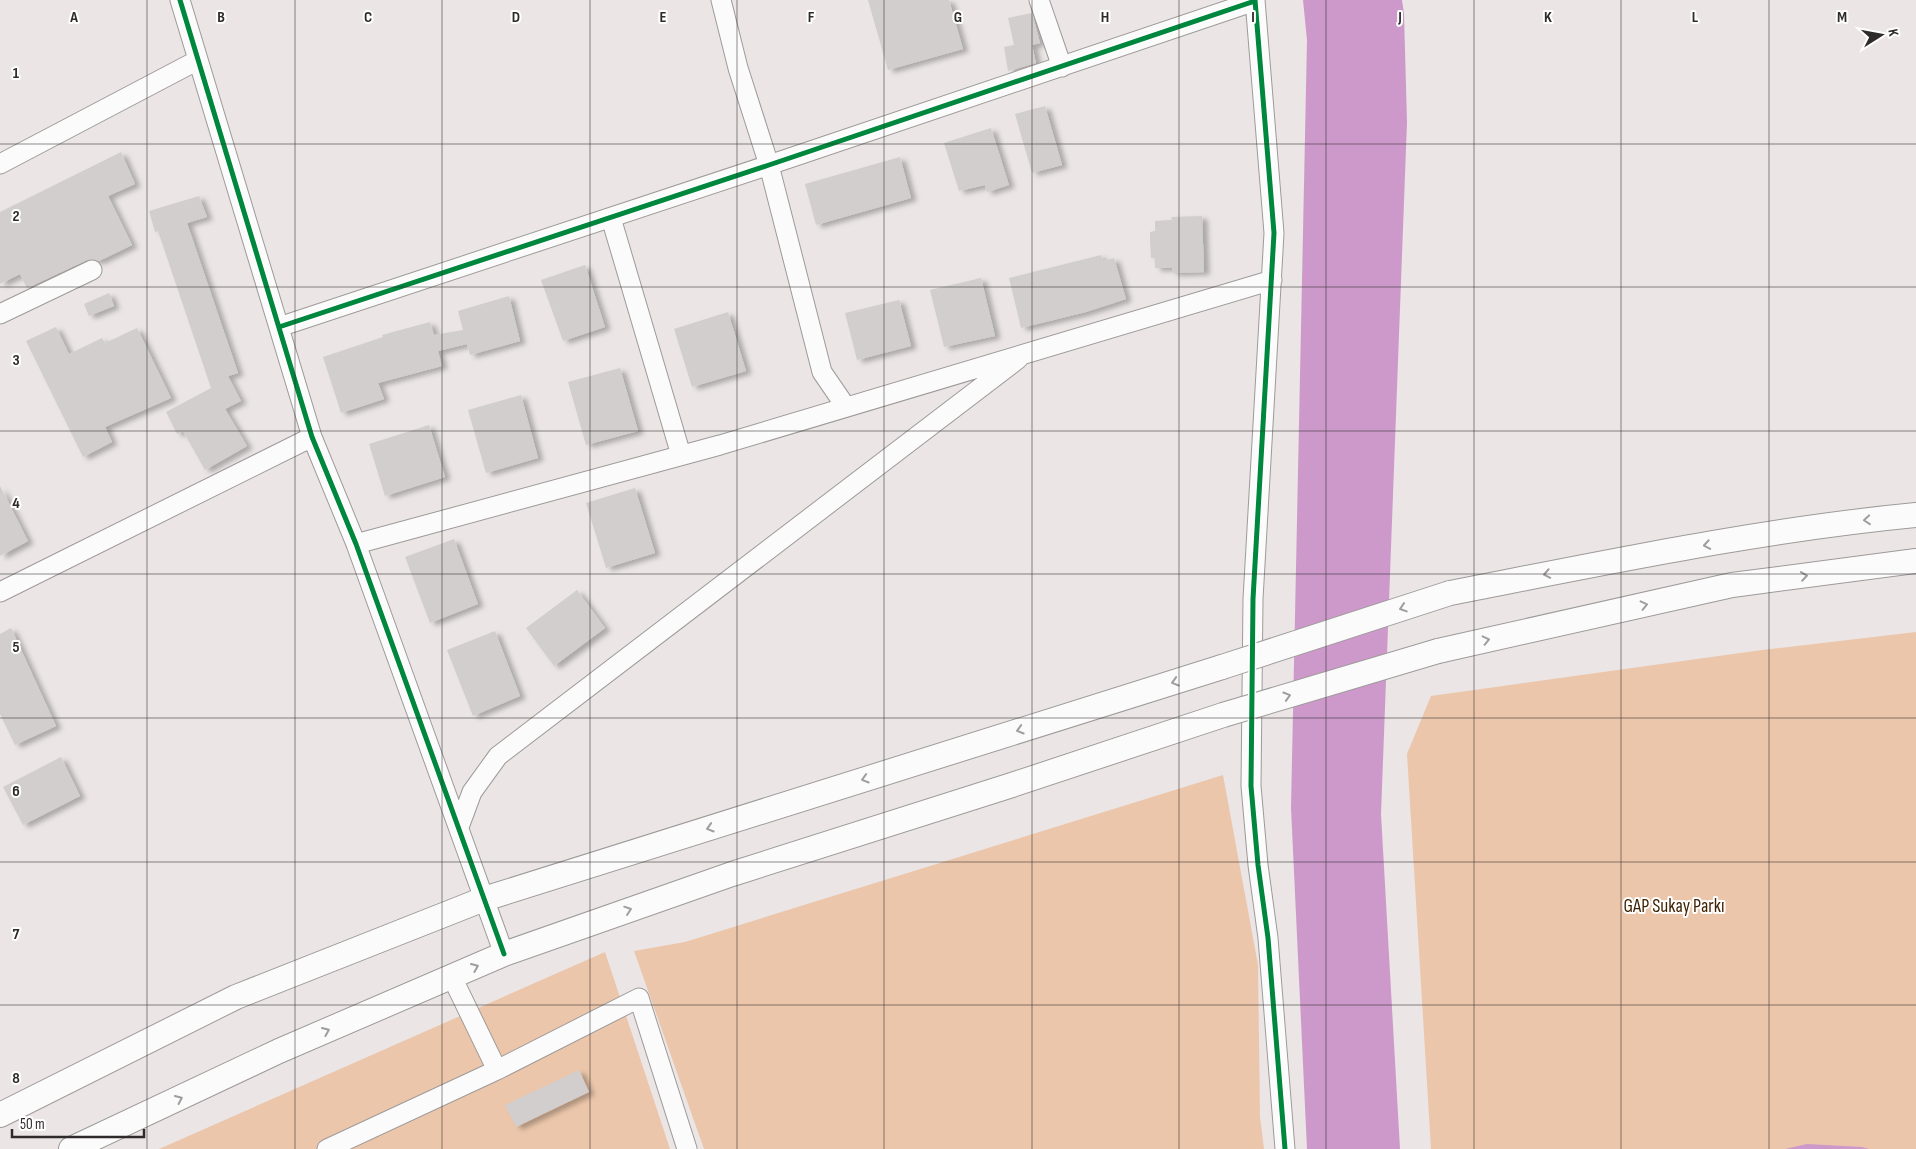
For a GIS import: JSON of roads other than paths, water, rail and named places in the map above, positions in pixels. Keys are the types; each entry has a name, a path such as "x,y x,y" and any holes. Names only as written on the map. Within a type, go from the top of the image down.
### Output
{"main road":[{"path":"0,1115 236,997 484,899 1222,667 1450,593 1651,554 1831,523 1916,515"},
{"path":"71,1149 279,1052 504,954 732,874 1012,785 1223,715 1438,651 1732,585 1916,560"}],"street":[{"path":"721,0 738,68 769,165 822,372 846,407"},
{"path":"1039,0 1062,67"},
{"path":"279,328 1062,67 1255,0 1274,233 1253,598 1251,786 1258,866 1268,938 1285,1149"},
{"path":"185,1 198,60 312,437 356,544 504,954"},
{"path":"0,164 198,60"},
{"path":"611,218 681,455"},
{"path":"0,314 92,270"},
{"path":"356,544 681,455 1272,280"},
{"path":"459,828 472,792 498,756 1027,352"},
{"path":"0,592 312,437"},
{"path":"452,977 498,1070"},
{"path":"327,1149 498,1070 639,998 687,1149"}],"park label":[{"name":"GAP Sukay Parkı","path":"1674,906"}]}
